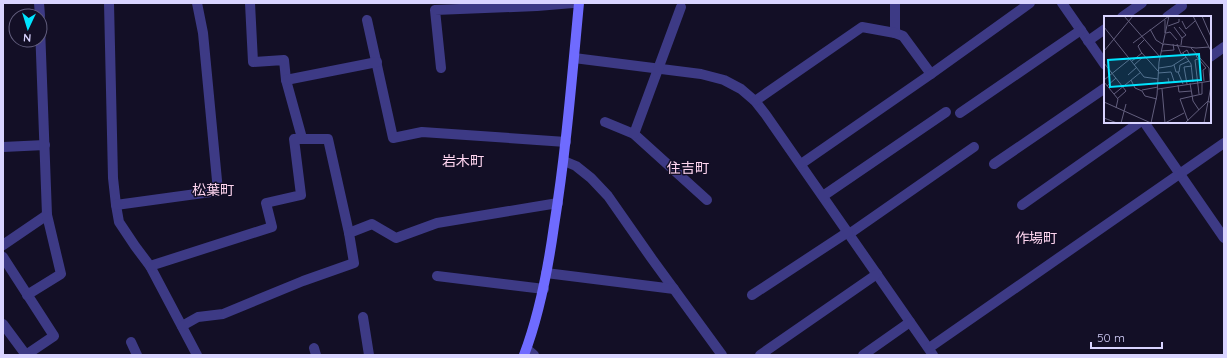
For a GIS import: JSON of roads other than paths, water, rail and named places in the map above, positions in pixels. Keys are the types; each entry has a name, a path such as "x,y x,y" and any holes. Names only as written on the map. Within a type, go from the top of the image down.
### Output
{"street":[{"path":"109,3 113,178 116,205 120,222 134,246 150,266 197,355"},
{"path":"116,205 218,192 203,33 198,3"},
{"path":"250,3 253,62 284,60 286,80 302,138"},
{"path":"441,68 435,10 573,3"},
{"path":"528,353 544,289 558,203 566,142 579,3"},
{"path":"895,3 895,33"},
{"path":"801,164 1030,3"},
{"path":"1062,3 1104,63"},
{"path":"1123,16 1142,3"},
{"path":"1168,16 1182,6"},
{"path":"634,134 681,7"},
{"path":"367,20 393,138 422,132 566,142"},
{"path":"755,101 862,27 895,33 903,36 931,74"},
{"path":"960,113 1081,30"},
{"path":"1088,41 1104,30"},
{"path":"1211,56 1224,47"},
{"path":"27,295 61,274 48,215 41,48"},
{"path":"574,58 701,74 724,80 741,89 755,101 766,114 931,352 1224,142"},
{"path":"286,80 377,62"},
{"path":"994,164 1104,89"},
{"path":"823,196 946,112"},
{"path":"605,122 634,134 707,200"},
{"path":"1022,205 1139,123"},
{"path":"1145,123 1224,238"},
{"path":"150,266 272,227 266,203 301,195 294,139 328,139 349,233 354,263 303,281 223,314 198,317 182,326"},
{"path":"3,147 45,145"},
{"path":"752,295 848,233 974,147"},
{"path":"564,161 576,166 591,178 608,196 722,355"},
{"path":"349,233 372,224 396,238 437,223 558,203"},
{"path":"3,245 48,215"},
{"path":"3,257 54,336 26,355 3,324"},
{"path":"546,274 674,289"},
{"path":"760,355 877,274"},
{"path":"437,276 544,289"},
{"path":"362,317 369,355"},
{"path":"863,355 910,322"},
{"path":"131,342 138,355"}],"district":[{"name":"岩木町","path":"463,161"},
{"name":"住吉町","path":"688,168"},
{"name":"松葉町","path":"213,190"},
{"name":"作場町","path":"1036,238"}]}
